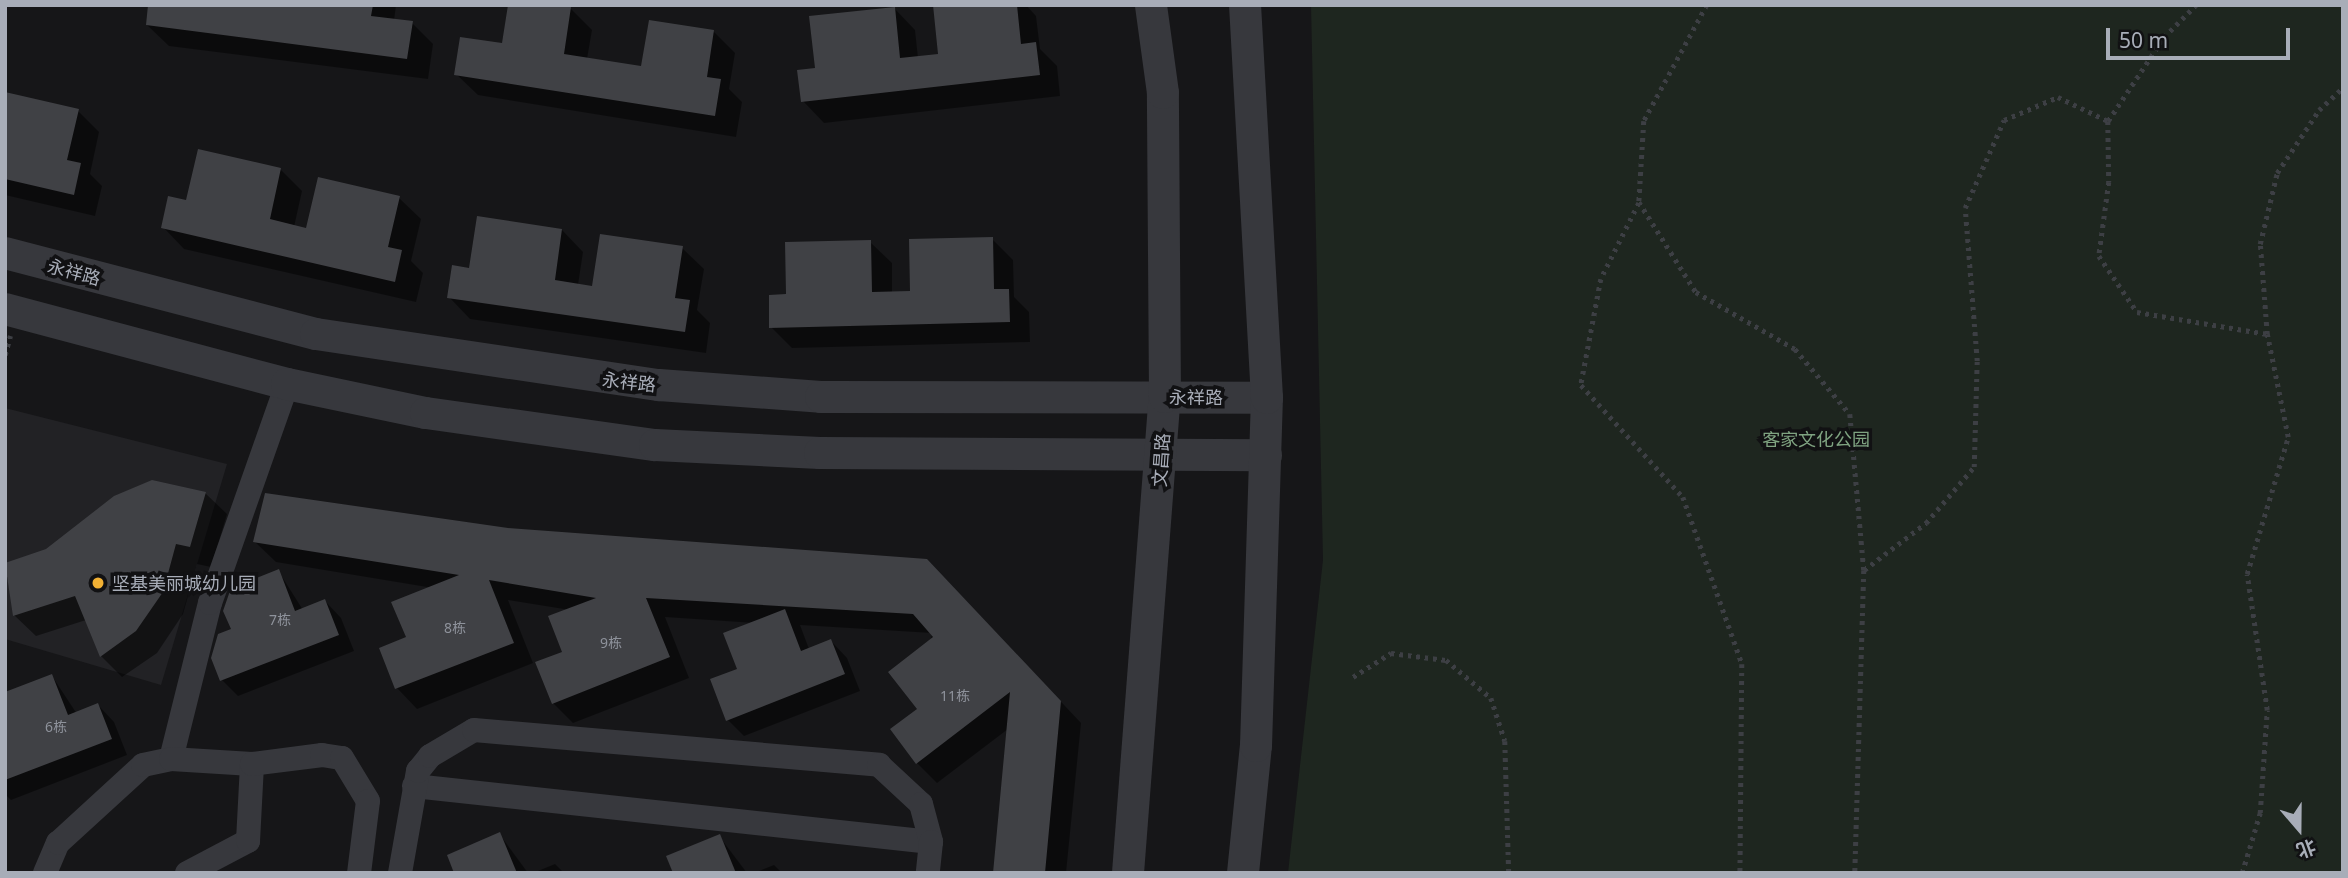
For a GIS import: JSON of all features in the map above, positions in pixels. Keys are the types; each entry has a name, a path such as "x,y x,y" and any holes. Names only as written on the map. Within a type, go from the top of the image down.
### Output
{"street":[{"name":"文昌路","path":"1128,873 1165,397 1163,93 1151,5"},
{"path":"1243,873 1256,746 1267,398 1245,5"},
{"name":"永祥路","path":"5,253 316,334 531,370 821,397 1267,398"},
{"path":"5,309 287,384 426,414 654,445 820,453 1266,455"},
{"path":"171,759 209,603 287,384"},
{"path":"400,873 414,786 430,756 474,730 879,765 909,787 921,804 931,842 928,873"},
{"path":"45,873 58,843 120,780 171,759 252,764 342,758 368,801 359,873"},
{"path":"187,873 248,841 252,764"},
{"path":"414,786 931,842"}],"path":[{"path":"1707,5 1644,121 1639,202 1601,279 1581,385 1684,497 1742,664 1740,873"},
{"path":"2196,5 2164,37 2108,121 2109,182 2099,256 2137,312 2267,334"},
{"path":"2242,873 2260,813 2267,710 2247,573 2288,437 2267,334 2260,244 2277,173 2319,110 2343,88"},
{"path":"1864,570 1926,523 1974,467 1977,361 1965,208 2004,120 2058,96 2108,121"},
{"path":"1639,202 1696,292 1795,349 1850,414 1864,570 1855,873"},
{"path":"1353,677 1391,653 1446,660 1491,698 1506,741 1509,873"}],"shaded area":[{"name":"坚基美丽城幼儿园","path":"5,408 227,464 161,685 5,639"}],"green space":[{"name":"客家文化公园","path":"1311,5 2343,5 2343,873 1288,873 1323,560"}],"building":[{"path":"148,5 373,5 371,16 413,21 407,59 146,25"},
{"path":"508,5 571,7 564,54 641,66 649,20 714,30 707,77 721,79 715,116 454,75 460,37 502,43"},
{"path":"933,5 1017,5 1021,44 1036,42 1040,75 801,102 797,70 815,68 809,16 895,7 900,58 938,54"},
{"path":"5,92 79,109 67,160 81,163 74,195 5,179"},
{"path":"198,149 281,168 270,219 306,228 318,177 400,196 388,247 402,250 395,282 161,228 168,196 186,200"},
{"path":"477,216 562,229 555,280 592,286 600,234 683,246 675,298 690,300 685,332 447,298 452,265 469,268"},
{"path":"993,237 994,289 1009,289 1010,322 769,328 769,295 786,294 785,242 871,240 872,292 910,291 909,239"},
{"path":"152,480 206,492 190,547 176,544 163,592 136,631 100,657 75,596 13,616 5,563 46,549 114,496"},
{"path":"265,493 508,528 927,559 1061,701 1045,873 993,873 1010,692 916,764 890,729 917,709 888,672 933,637 913,614 646,598 670,657 552,704 535,662 562,652 548,616 596,598 489,580 514,643 395,689 379,648 406,637 391,602 459,575 253,542"},
{"path":"279,569 295,611 325,599 339,635 220,681 211,658 218,634 231,629 223,611 231,588"},
{"path":"785,609 801,651 831,639 845,674 726,721 710,679 737,669 723,633"},
{"path":"52,674 68,715 98,703 112,739 5,780 5,692"},
{"path":"500,832 517,873 454,873 447,855"},
{"path":"720,834 736,873 673,873 666,856"}],"place":[{"name":"坚基美丽城幼儿园","path":"98,583"}]}
